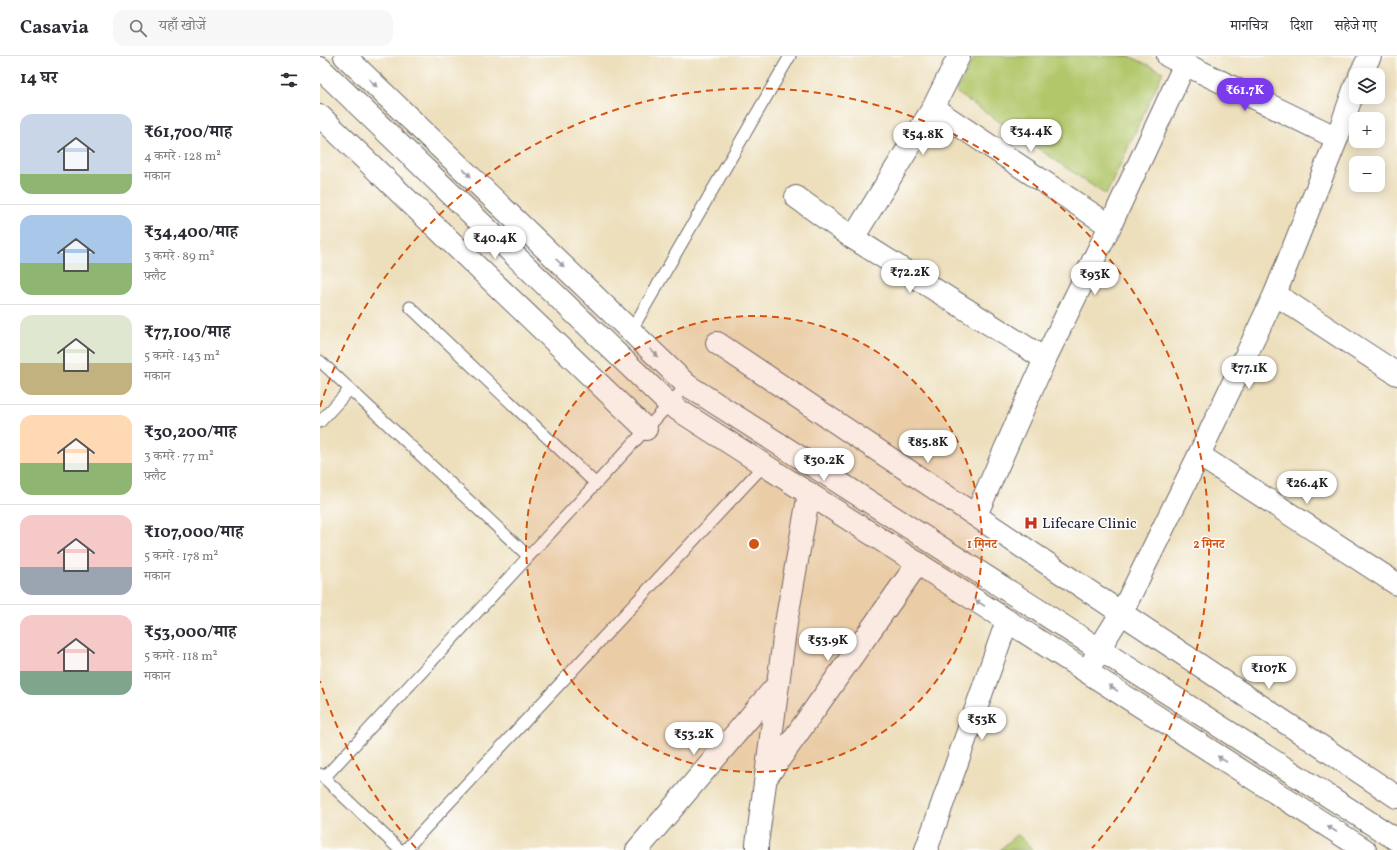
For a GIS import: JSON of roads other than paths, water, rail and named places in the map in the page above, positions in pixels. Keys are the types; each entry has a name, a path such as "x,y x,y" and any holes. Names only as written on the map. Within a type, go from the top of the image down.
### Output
{"street":[{"path":"345,56 687,385 1397,840"},
{"path":"853,238 933,108 959,56"},
{"path":"1364,68 1370,56"},
{"path":"976,515 1045,359 1110,226 1177,60 1337,138"},
{"path":"320,68 669,404 1365,850"},
{"path":"1088,672 1099,649 1122,612 1199,455 1275,294 1349,104"},
{"path":"933,108 1110,226"},
{"path":"320,116 646,429"},
{"path":"796,197 853,238 1045,359"},
{"path":"1275,294 1397,374"},
{"path":"717,343 1397,797"},
{"path":"1199,455 1397,584"},
{"path":"760,848 765,780 786,623 809,493"},
{"path":"765,780 918,563"},
{"path":"926,850 1007,621"},
{"path":"637,850 778,684"}],"lane":[{"path":"631,331 790,56"},
{"path":"410,307 596,483"},
{"path":"320,360 528,556"},
{"path":"400,850 322,776 687,385"},
{"path":"320,422 350,389"},
{"path":"406,850 764,465"}],"place":[{"name":"Lifecare Clinic","path":"1031,523"}]}
